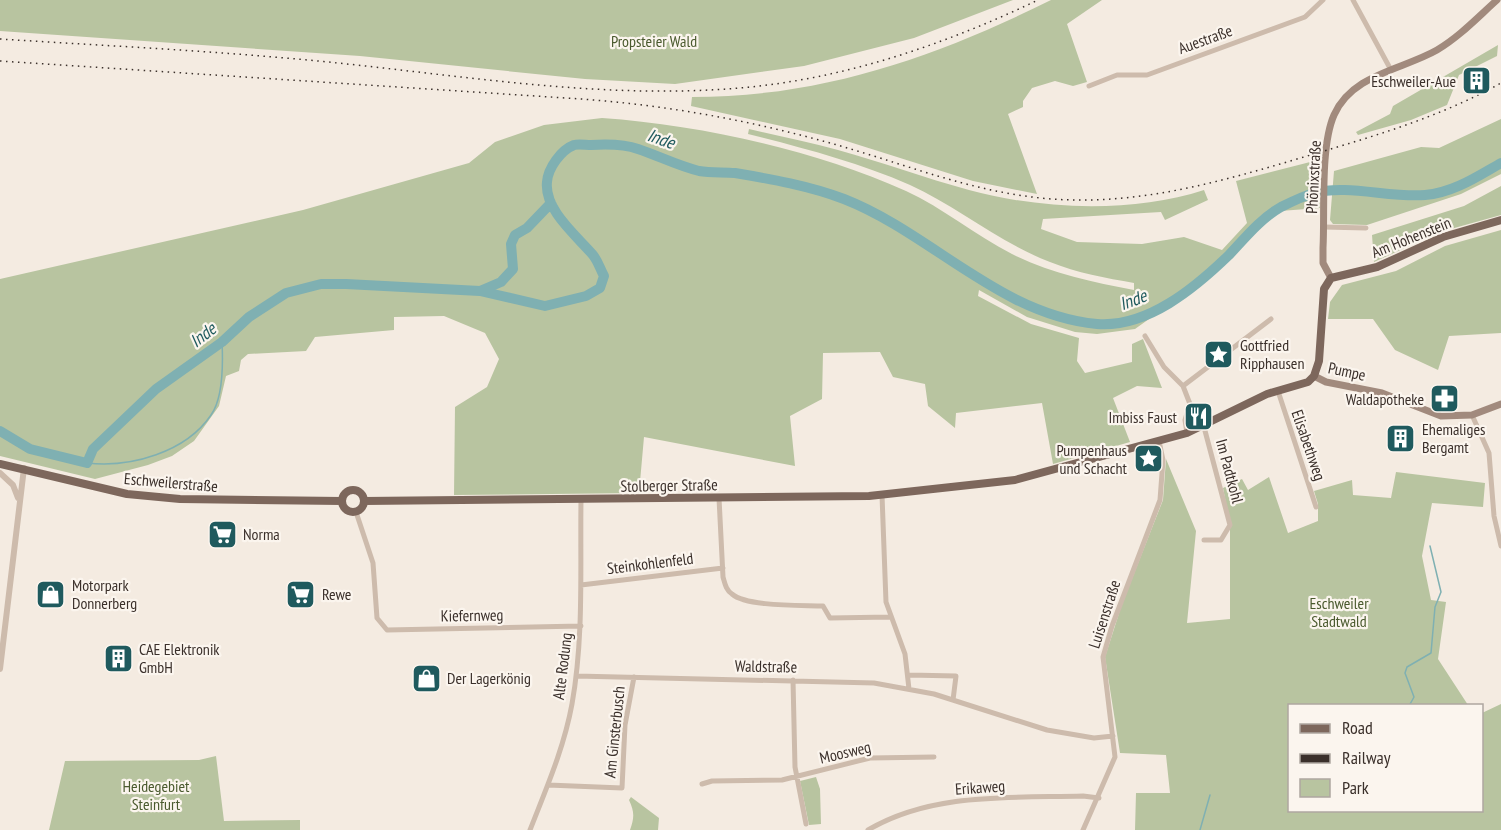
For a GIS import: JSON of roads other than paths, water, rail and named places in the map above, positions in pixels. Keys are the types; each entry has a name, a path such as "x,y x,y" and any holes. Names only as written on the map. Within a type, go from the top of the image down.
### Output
{"main road":[{"name":"Phönixstraße","path":"1314,376 1322,339 1324,289 1330,278 1323,263 1324,213 1327,141 1334,115 1352,91 1391,70 1437,50 1461,34 1497,0"},
{"name":"Am Hohenstein","path":"1330,278 1377,267 1443,237 1501,220"},
{"name":"Pumpe","path":"1159,441 1204,427 1278,391 1304,384 1314,376 1326,382 1382,393 1442,416 1472,414 1501,404"},
{"name":"Stolberger Straße","path":"364,501 882,495 1015,480 1159,441"},
{"name":"Eschweilerstraße","path":"0,464 127,494 180,499 342,501"},
{"path":"351,490 361,494 364,501 363,506 356,512 346,510 342,501 345,494 351,490"}],"street":[{"name":"Auestraße","path":"1089,86 1117,75 1147,75 1305,17 1323,0"},
{"path":"1353,0 1391,70"},
{"name":"Phönixstraße","path":"1324,227 1366,228"},
{"path":"1183,387 1270,319"},
{"path":"1145,336 1164,366 1183,387 1190,404 1185,420 1187,433"},
{"name":"Elisabethweg","path":"1278,391 1316,507"},
{"path":"1472,414 1489,453 1501,546"},
{"name":"Im Padtkohl","path":"1204,427 1230,525 1221,540 1204,540"},
{"name":"Luisenstraße","path":"1083,830 1099,798 1115,757 1103,657 1114,618 1160,500 1163,460 1159,441"},
{"path":"0,669 24,468"},
{"path":"0,473 13,485 19,501"},
{"path":"882,495 886,602 900,638 909,675 909,689"},
{"path":"719,498 726,588 739,598 823,606 830,618 890,617"},
{"name":"Alte Rodung","path":"530,830 563,741 576,676 581,626 581,500"},
{"name":"Kiefernweg","path":"356,512 373,563 377,618 387,630 581,626"},
{"name":"Steinkohlenfeld","path":"580,585 723,568"},
{"path":"909,675 956,676 953,700"},
{"name":"Waldstraße","path":"576,676 874,683 953,700 1047,730 1094,738 1113,736"},
{"name":"Am Ginsterbusch","path":"548,785 622,788 625,725 634,677"},
{"name":"Moosweg","path":"793,680 795,767 806,824"},
{"name":"Moosweg","path":"702,784 712,781 798,778 870,758 934,757"},
{"name":"Erikaweg","path":"868,830 895,817 945,803 1016,798 1083,796 1099,798"}],"waterway":[{"name":"Inde","path":"0,431 30,449 87,463 93,449 156,389 222,342 249,317 286,293 321,284 480,291 545,306 586,296 600,288 604,276 593,255 556,212 547,192 548,177 553,165 564,151 574,145 627,146 699,171 749,175 831,194 876,214 997,289 1029,305 1062,317 1097,324 1116,324 1134,320 1169,303 1216,268 1266,217 1301,197 1340,190 1398,195 1435,194 1465,183 1501,163"},
{"path":"480,291 501,282 513,269 511,244 515,235 527,228 551,203"},
{"path":"87,463 121,463 156,455 187,439 200,428 211,415 218,399 222,369 222,342"},
{"path":"1410,704 1414,697 1405,673 1407,667 1431,653 1435,607 1441,592 1430,546"},
{"path":"1200,830 1210,795"}],"railway":[{"path":"0,39 287,58 592,89 697,91 787,82 861,66 934,44 1038,0"},
{"path":"0,61 644,105 768,127 994,191 1057,199 1094,200 1168,192 1241,175 1409,124 1479,95 1501,83"}],"place":[{"name":"Eschweiler-Aue","path":"1477,81"},
{"name":"Gottfried Ripphausen","path":"1219,354"},
{"name":"Waldapotheke","path":"1445,399"},
{"name":"Imbiss Faust","path":"1198,417"},
{"name":"Ehemaliges Bergamt","path":"1401,438"},
{"name":"Pumpenhaus und Schacht","path":"1148,459"},
{"name":"Norma","path":"222,534"},
{"name":"Motorpark Donnerberg","path":"51,594"},
{"name":"Rewe","path":"301,594"},
{"name":"CAE Elektronik GmbH","path":"118,658"},
{"name":"Der Lagerkönig","path":"426,678"}],"park label":[{"name":"Propsteier Wald","path":"654,41"},
{"name":"Eschweiler Stadtwald","path":"1339,612"},
{"name":"Heidegebiet Steinfurt","path":"156,795"}]}
